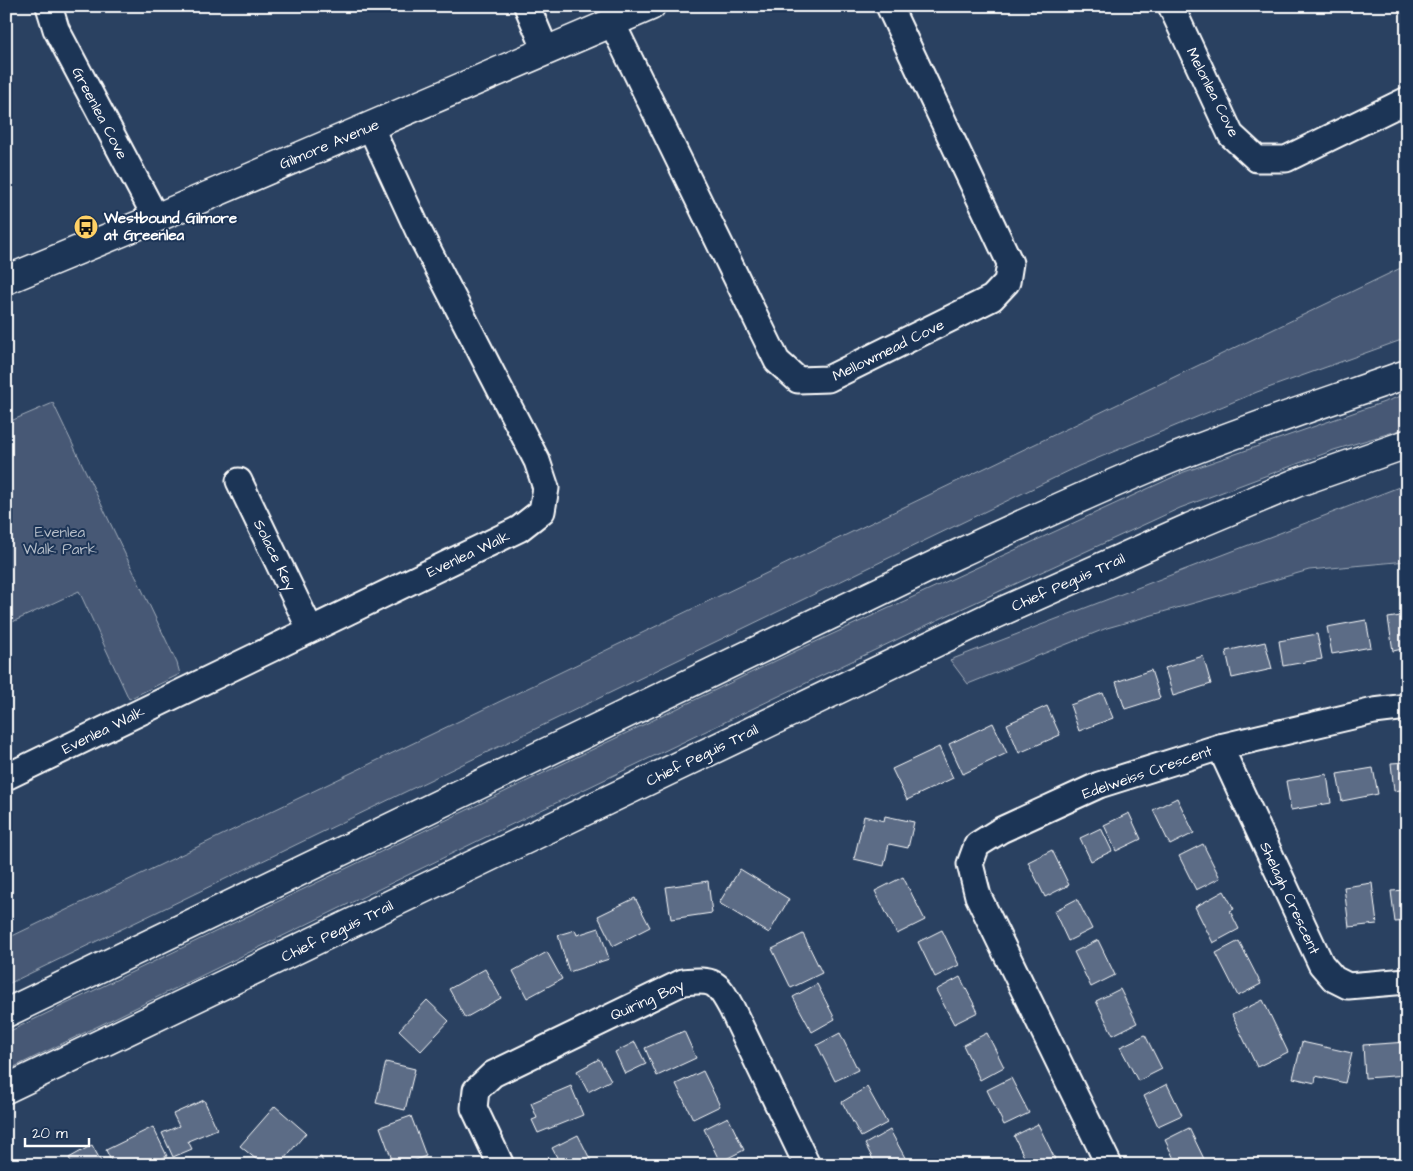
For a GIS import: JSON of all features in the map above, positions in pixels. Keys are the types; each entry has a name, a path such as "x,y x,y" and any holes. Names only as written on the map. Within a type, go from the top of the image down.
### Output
{"main road":[{"name":"Gilmore Avenue","path":"6,280 156,218 651,6"},
{"path":"6,1013 1031,520 1161,463 1272,420 1407,374"},
{"name":"Chief Peguis Trail","path":"6,1089 987,618 1191,527 1296,483 1407,444"}],"street":[{"name":"Greenlea Cove","path":"49,6 56,29 156,218"},
{"path":"527,6 546,52"},
{"name":"Mellowmead Cove","path":"612,22 777,362 798,380 828,379 992,298 1007,282 1010,264 889,6"},
{"name":"Melonlea Cove","path":"1170,6 1231,135 1257,159 1286,159 1407,100"},
{"name":"Evenlea Walk","path":"6,776 519,529 542,512 546,488 537,461 418,230 370,126"},
{"name":"Solace Key","path":"239,481 310,629"},
{"name":"Edelweiss Crescent","path":"1109,1165 978,896 970,864 977,845 1001,830 1099,785 1220,747 1374,711 1407,707"},
{"name":"Shelagh Crescent","path":"1220,747 1321,964 1334,979 1348,986 1407,981"},
{"name":"Quiring Bay","path":"501,1165 474,1108 476,1090 493,1074 683,982 706,980 722,990 806,1165"}],"green space":[{"path":"1407,265 1407,338 1257,392 1079,466 6,985 6,939"},
{"path":"1407,394 1407,428 1334,450 1180,508 946,616 535,813 6,1071 6,1033 798,650 1184,472"},
{"name":"Evenlea Walk Park","path":"53,403 177,663 180,674 129,699 79,591 6,625 6,423"},
{"path":"1407,484 1407,561 1309,570 1107,628 968,684 950,660"}],"building":[{"path":"1407,615 1407,648 1393,651 1388,618"},
{"path":"1366,620 1371,647 1332,654 1327,627"},
{"path":"1317,634 1322,659 1283,666 1279,641"},
{"path":"1265,642 1272,669 1232,678 1226,651"},
{"path":"1203,656 1211,684 1173,696 1165,668"},
{"path":"1151,670 1160,698 1125,709 1116,682"},
{"path":"1103,693 1113,718 1079,731 1070,705"},
{"path":"1047,706 1060,735 1019,753 1007,724"},
{"path":"993,723 1007,753 963,774 949,744"},
{"path":"939,747 953,778 907,800 892,769"},
{"path":"1407,762 1407,789 1394,791 1391,763"},
{"path":"1373,768 1378,794 1342,801 1337,774"},
{"path":"1327,774 1331,803 1291,810 1286,781"},
{"path":"1177,798 1194,833 1170,845 1153,810"},
{"path":"1129,813 1141,839 1116,851 1104,825"},
{"path":"864,816 884,821 885,816 914,822 908,848 889,844 884,866 854,859"},
{"path":"1101,828 1112,851 1091,861 1080,838"},
{"path":"1203,844 1220,878 1196,890 1179,856"},
{"path":"1052,850 1069,885 1045,897 1028,862"},
{"path":"740,869 789,899 769,933 719,903"},
{"path":"903,877 925,920 897,934 875,891"},
{"path":"708,881 712,913 671,919 666,887"},
{"path":"1372,883 1377,924 1349,927 1344,887"},
{"path":"1407,890 1407,921 1395,922 1391,891"},
{"path":"1224,891 1234,909 1230,911 1239,929 1213,943 1195,907"},
{"path":"635,898 650,927 613,946 598,916"},
{"path":"1077,899 1092,929 1068,941 1054,911"},
{"path":"599,928 609,959 569,972 558,935 575,930 577,935"},
{"path":"942,930 959,965 935,977 918,942"},
{"path":"803,934 822,973 791,988 772,949"},
{"path":"1098,940 1115,975 1091,987 1074,952"},
{"path":"1239,941 1261,984 1238,996 1216,953"},
{"path":"547,952 562,979 527,998 513,971"},
{"path":"485,969 501,998 465,1018 449,989"},
{"path":"960,977 978,1012 954,1024 936,990"},
{"path":"817,984 835,1019 812,1032 793,997"},
{"path":"1120,989 1137,1023 1113,1035 1096,1001"},
{"path":"427,1000 449,1021 421,1051 399,1030"},
{"path":"1263,1000 1288,1052 1257,1067 1232,1015"},
{"path":"684,1031 696,1058 657,1076 645,1048"},
{"path":"840,1033 858,1070 835,1081 817,1045"},
{"path":"987,1033 1004,1067 980,1080 963,1045"},
{"path":"1145,1035 1162,1069 1138,1081 1120,1047"},
{"path":"635,1042 646,1064 625,1074 615,1052"},
{"path":"1302,1042 1352,1053 1345,1083 1316,1076 1315,1083 1293,1078"},
{"path":"1407,1042 1407,1075 1365,1078 1363,1045"},
{"path":"599,1059 611,1080 588,1092 577,1071"},
{"path":"386,1062 415,1069 405,1110 376,1103"},
{"path":"703,1071 720,1106 693,1119 676,1084"},
{"path":"1011,1078 1029,1113 1004,1125 987,1090"},
{"path":"1167,1084 1182,1115 1158,1126 1144,1096"},
{"path":"571,1086 583,1115 538,1133 532,1120 537,1118 531,1103"},
{"path":"867,1087 887,1123 861,1137 842,1102"},
{"path":"204,1100 217,1129 188,1141 192,1149 173,1157 162,1133 179,1126 173,1114"},
{"path":"275,1106 306,1133 279,1165 263,1165 240,1146"},
{"path":"411,1116 426,1156 403,1165 394,1165 380,1127"},
{"path":"728,1117 744,1150 720,1162 704,1129"},
{"path":"1038,1124 1055,1159 1044,1165 1028,1165 1014,1136"},
{"path":"153,1127 167,1156 148,1165 113,1165 106,1150"},
{"path":"1189,1128 1206,1163 1203,1165 1177,1165 1165,1140"},
{"path":"890,1130 909,1165 876,1165 865,1144"},
{"path":"578,1135 593,1165 561,1165 552,1148"},
{"path":"92,1145 103,1165 73,1165 69,1158"},
{"path":"321,1157 324,1165 304,1165"}],"place":[{"name":"Westbound Gilmore at Greenlea","path":"86,227"}]}
